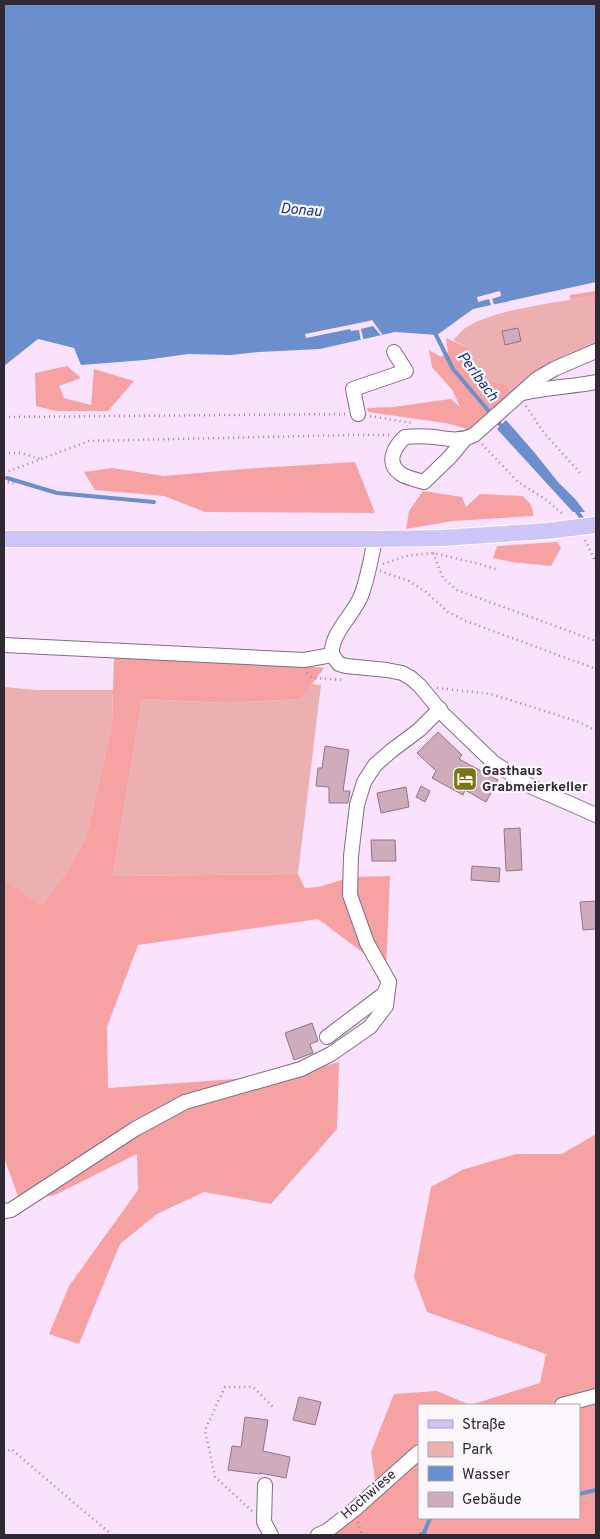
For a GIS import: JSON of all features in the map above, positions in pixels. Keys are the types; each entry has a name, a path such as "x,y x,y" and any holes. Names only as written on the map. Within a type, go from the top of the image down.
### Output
{"main road":[{"path":"4,539 442,538 596,526"}],"street":[{"path":"470,437 451,440 434,437 405,437 396,444 392,454 396,470 402,475 424,482 470,437 537,379 554,369 596,351"},
{"path":"358,414 354,389 406,371 394,352"},
{"path":"519,394 534,390 580,386 596,382"},
{"path":"375,539 362,594 356,607 333,640 331,647 332,655 339,664 402,673 420,686 440,710 494,763 532,787 596,816"},
{"path":"4,645 304,660 332,655"},
{"path":"4,1211 11,1210 135,1129 185,1102 301,1069 332,1054 370,1027 386,1006 389,982 368,944 350,895 351,856 357,805 364,782 375,765 419,730 440,710"},
{"path":"327,1037 384,994 389,982"},
{"path":"566,1404 596,1396"},
{"name":"Hochwiese","path":"318,1535 327,1531 355,1509 418,1453"},
{"path":"266,1485 264,1522 271,1535"}],"path":[{"path":"519,394 544,433 582,475"},
{"path":"4,417 358,414 417,424"},
{"path":"4,473 89,441 350,434 390,435"},
{"path":"470,437 518,482 561,511 566,517"},
{"path":"4,453 20,453 42,459"},
{"path":"4,479 15,484"},
{"path":"582,536 589,546 596,563"},
{"path":"433,553 443,578 457,590 596,641"},
{"path":"369,568 406,556 433,553 498,570"},
{"path":"369,568 409,581 426,592 448,612 466,621 596,669"},
{"path":"420,686 491,694 578,722 596,731"},
{"path":"264,1522 215,1477 205,1430 225,1387 253,1387 273,1408"},
{"path":"4,1453 11,1449 112,1535"}],"green space":[{"path":"592,296 596,313 596,337 594,339 596,340 596,346 544,365 542,371 511,395 489,381 473,366 469,348 453,340 464,329 491,316"},
{"path":"312,684 321,685 298,874 113,876 142,699 226,703 301,699"},
{"path":"4,687 38,690 113,690 112,726 86,837 69,868 42,905 4,879"}],"shaded area":[{"path":"596,291 596,313 592,296 570,300 570,295"},
{"path":"446,338 469,348 473,366 489,381 507,385 511,395 471,430 445,423 368,412 367,408 393,407 451,399 460,407 453,391 432,367 429,350 441,357 448,352"},
{"path":"67,366 81,378 59,386 64,398 91,405 94,369 134,381 108,411 56,411 36,406 35,373"},
{"path":"355,462 375,513 205,512 164,496 95,490 84,472 112,468 164,476"},
{"path":"423,491 462,497 466,507 480,494 523,496 531,505 534,516 453,521 406,529 409,511"},
{"path":"557,542 561,548 551,566 493,558 497,546"},
{"path":"114,658 290,664 324,668 301,699 226,703 142,699 113,876 298,874 305,888 318,887 352,877 390,876 386,970 318,919 138,945 107,1027 108,1088 290,1075 339,1062 337,1129 271,1204 204,1192 157,1214 120,1244 79,1344 49,1334 69,1286 138,1190 137,1154 55,1195 20,1201 4,1158 4,879 42,905 69,868 86,837 112,726"},
{"path":"596,1134 596,1535 312,1535 376,1485 371,1452 394,1394 437,1391 468,1404 418,1404 418,1519 580,1519 580,1404 473,1404 540,1383 546,1354 427,1312 414,1277 431,1187 462,1170 516,1154 562,1154"}],"water":[{"name":"Donau","path":"4,4 596,4 596,282 473,309 437,335 395,332 320,349 231,355 188,354 145,360 81,365 74,348 38,339 4,366"},
{"path":"506,420 585,512 573,512 497,429"}],"pier":[{"path":"500,291 501,296 492,299 495,307 492,308 489,299 478,302 477,297"},
{"path":"372,320 383,338 373,326 361,329 364,342 361,342 359,330 351,331 350,329 306,338 305,334 369,321"}],"building":[{"path":"518,328 521,341 505,345 502,331"},
{"name":"Gasthaus Grabmeierkeller","path":"438,732 462,755 459,759 498,780 486,802 465,790 463,795 432,778 436,771 417,753"},
{"path":"325,746 349,750 343,791 350,791 348,803 329,803 329,787 316,786 318,768 322,768"},
{"path":"421,786 430,791 425,802 416,797"},
{"path":"406,787 409,807 381,813 377,793"},
{"path":"520,828 522,870 506,871 504,829"},
{"path":"371,840 395,840 396,861 372,861"},
{"path":"472,866 500,868 499,882 471,880"},
{"path":"596,901 596,929 583,930 580,902"},
{"path":"312,1023 318,1041 310,1044 313,1053 294,1060 285,1033"},
{"path":"299,1397 321,1402 315,1425 293,1420"},
{"path":"245,1417 268,1420 263,1451 290,1457 286,1478 228,1470 232,1446 241,1447"}],"waterway":[{"name":"Perlbach","path":"434,331 453,369 504,429"},
{"path":"7,478 57,493 154,502"},
{"name":"Perlbach","path":"575,509 584,521"},
{"path":"580,1494 596,1490"},
{"path":"420,1535 424,1533 430,1519"}],"place":[{"name":"Gasthaus Grabmeierkeller","path":"465,779"}]}
